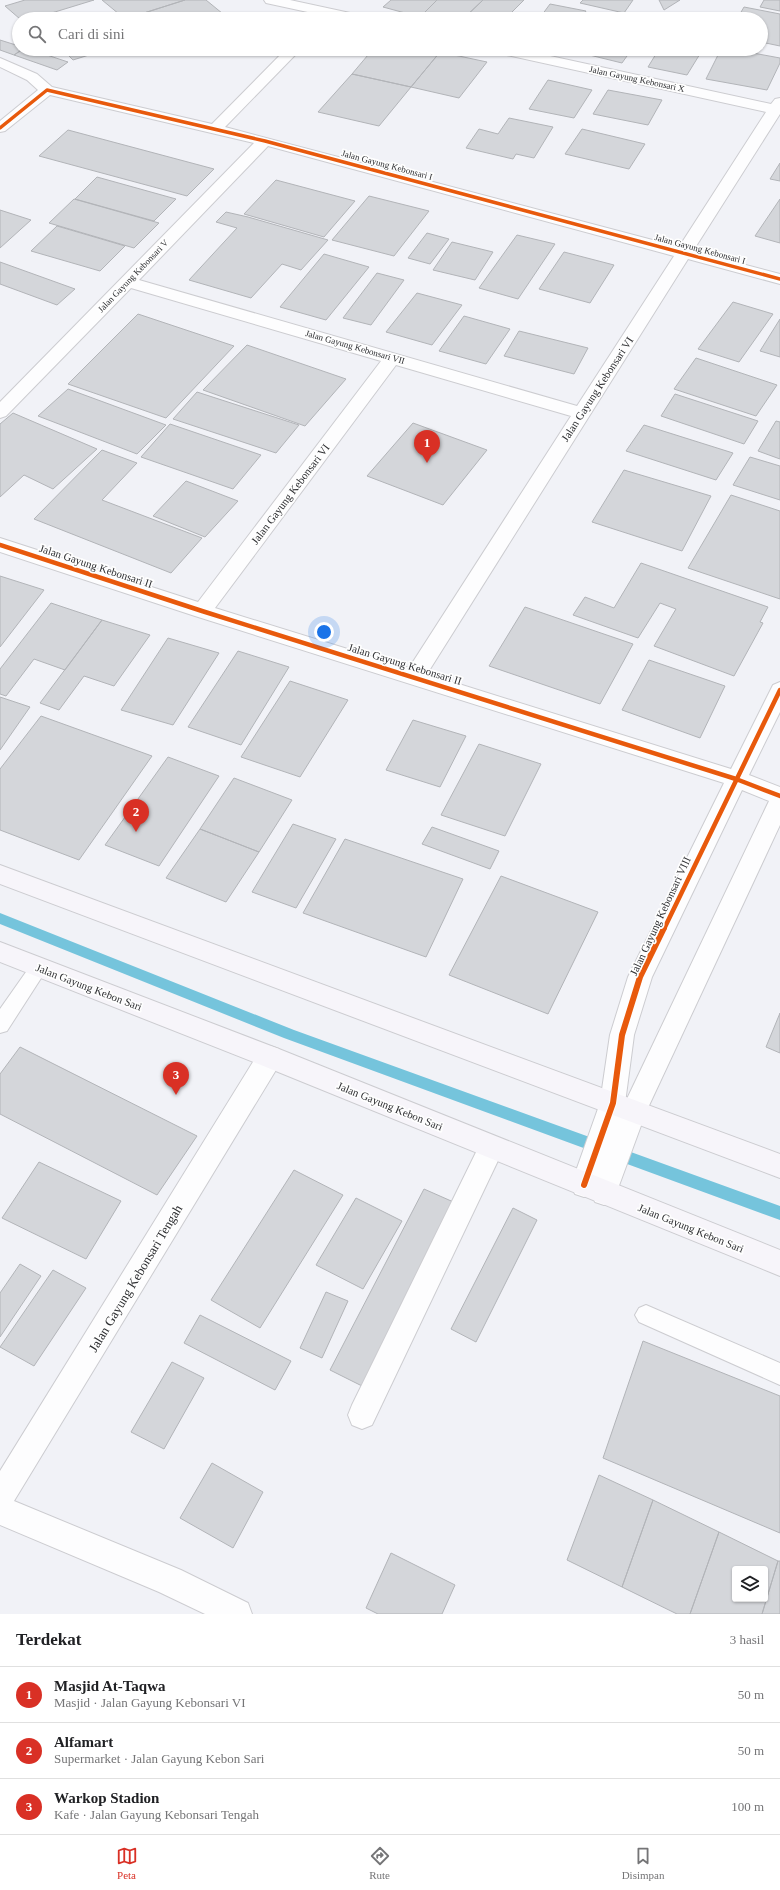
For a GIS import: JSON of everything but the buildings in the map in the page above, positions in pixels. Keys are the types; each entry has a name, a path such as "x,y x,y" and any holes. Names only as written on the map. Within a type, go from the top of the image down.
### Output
{"main road":[{"path":"0,874 620,1118 780,1166"},
{"name":"Jalan Gayung Kebon Sari","path":"0,952 270,1057 491,1148 597,1179 780,1264"}],"street":[{"path":"271,0 327,12"},
{"path":"216,128 287,56"},
{"name":"Jalan Gayung Kebonsari X","path":"533,56 778,105"},
{"path":"0,62 32,76 47,90 0,128"},
{"name":"Jalan Gayung Kebonsari I","path":"47,90 216,128 780,279"},
{"name":"Jalan Gayung Kebonsari VI","path":"414,677 778,105"},
{"name":"Jalan Gayung Kebonsari V","path":"0,412 265,141"},
{"name":"Jalan Gayung Kebonsari VII","path":"128,282 582,413"},
{"name":"Jalan Gayung Kebonsari VI","path":"202,611 392,358"},
{"name":"Jalan Gayung Kebonsari II","path":"0,545 202,611 736,779 780,796"},
{"name":"Jalan Gayung Kebonsari VIII","path":"620,1118 622,1035 640,977 780,690"},
{"name":"Jalan Gayung Kebonsari VIII","path":"597,1179 620,1118 780,801"},
{"name":"Jalan Gayung Kebonsari Tengah","path":"0,1498 270,1057"},
{"path":"362,1415 491,1148"},
{"path":"0,1510 170,1581 237,1614"}],"lane":[{"path":"0,1025 39,967"},
{"path":"646,1315 780,1374"}],"waterway":[{"path":"0,918 289,1034 780,1213"}],"cycle path":[{"path":"0,128 47,90 265,141 780,279"},
{"path":"0,545 202,611 736,779 780,796"},
{"path":"584,1185 613,1103 622,1035 640,977 780,690"}],"place":[{"name":"Masjid At-Taqwa","path":"427,463"},
{"name":"Alfamart","path":"136,832"},
{"name":"Warkop Stadion","path":"176,1095"}]}
